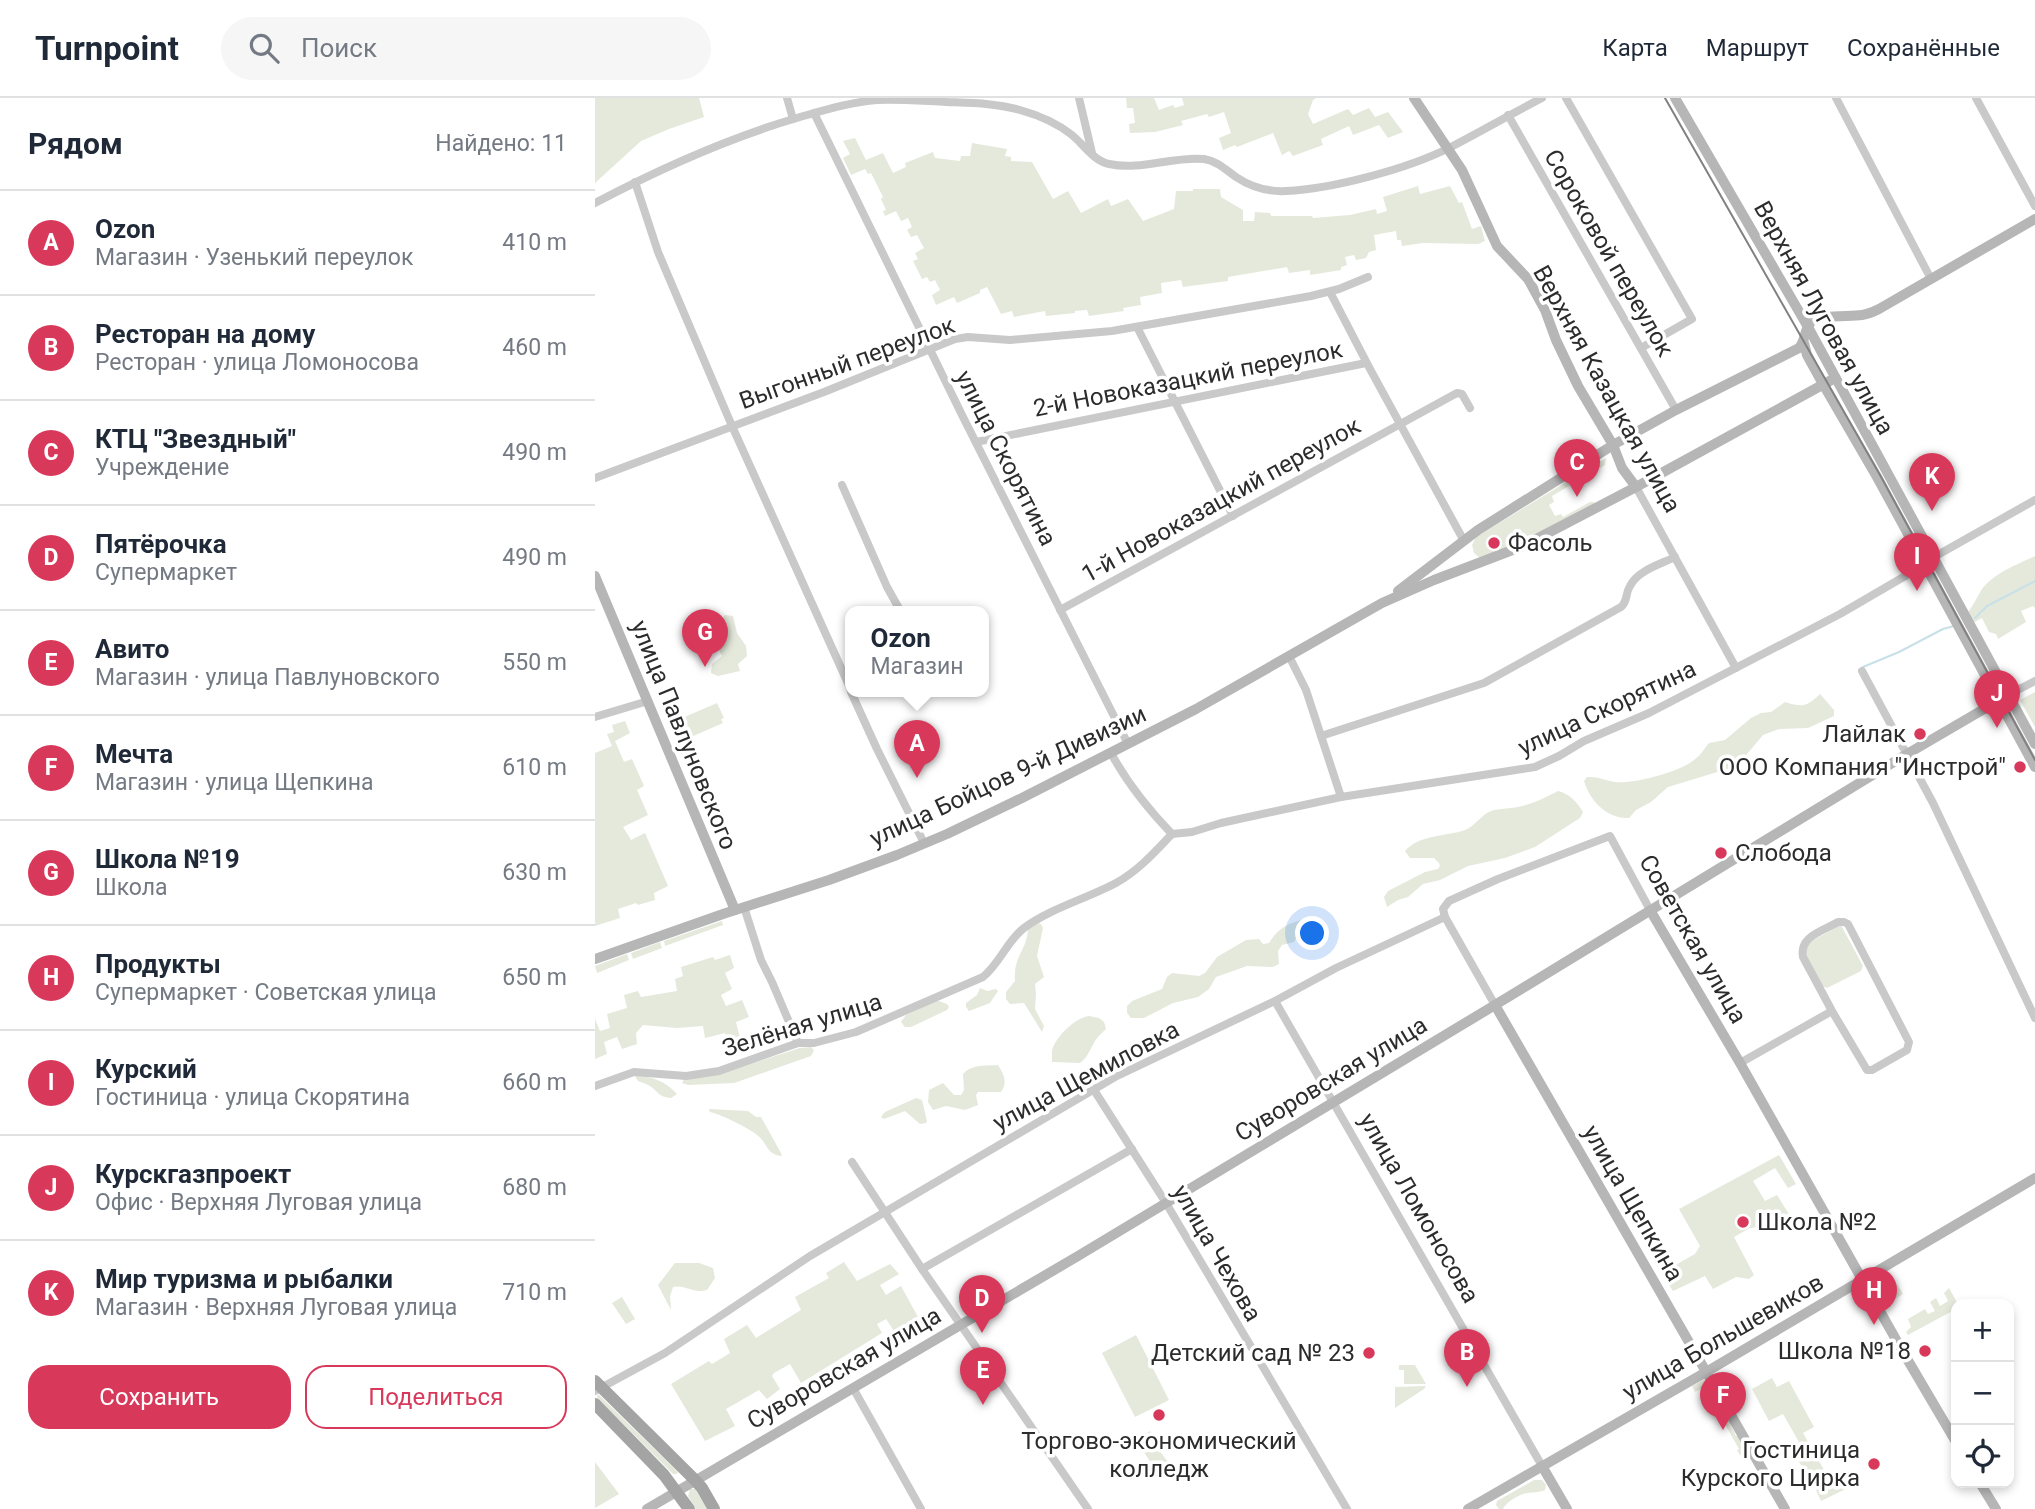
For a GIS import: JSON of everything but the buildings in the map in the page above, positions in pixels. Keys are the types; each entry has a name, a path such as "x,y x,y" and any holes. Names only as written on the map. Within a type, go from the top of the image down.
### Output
{"main road":[{"path":"597,1386 695,1480 714,1509"},
{"path":"595,1404 638,1447 677,1491 689,1509"}],"street":[{"path":"787,98 793,119"},
{"name":"Верхняя Казацкая улица","path":"1414,98 1471,187 1497,246 1528,279 1545,310 1578,386 1736,667"},
{"path":"595,203 717,145 814,113 877,100 1002,106 1050,122 1071,135 1099,160 1113,165 1208,160 1253,186 1287,191 1340,183 1396,168 1448,149 1542,98"},
{"path":"1566,98 1692,319 1641,348"},
{"name":"Верхняя Луговая улица","path":"1675,98 1808,327 2003,698 2035,767"},
{"path":"1836,98 1931,279"},
{"path":"1976,98 2035,206"},
{"path":"1082,99 1092,153"},
{"name":"улица Скорятина","path":"814,113 1128,744"},
{"name":"Сороковой переулок","path":"1508,115 1676,410"},
{"path":"635,182 658,252 731,426 845,671"},
{"path":"1804,343 1812,321 1871,313 2035,219"},
{"name":"Выгонный переулок","path":"595,478 962,338 1010,340 1112,331 1330,292 1368,277"},
{"path":"1330,292 1464,541"},
{"path":"1137,327 1233,516"},
{"name":"Верхняя Луговая улица","path":"1804,343 1807,355 1823,384 1929,561"},
{"name":"улица Бойцов 9-й Дивизии","path":"1382,603 1478,530 1613,445 1777,360 1804,343"},
{"path":"1777,360 1791,355 1807,355 1821,362 1833,375"},
{"name":"2-й Новоказацкий переулок","path":"976,442 1366,363"},
{"name":"улица Бойцов 9-й Дивизии","path":"595,959 739,908 829,880 924,843 1022,798 1196,709 1382,603 1434,580 1523,547 1823,384 1833,375"},
{"name":"1-й Новоказацкий переулок","path":"1061,610 1457,393 1462,394 1470,408"},
{"path":"842,485 898,606"},
{"name":"улица Скорятина","path":"1172,834 1192,832 1221,823 1341,797 1535,767 1584,741 1637,719 1840,614 2035,500"},
{"path":"1321,736 1492,679 1621,607 1626,602 1629,587 1637,576 1675,557"},
{"name":"улица Павлуновского","path":"595,576 798,1043"},
{"path":"1289,656 1306,690 1341,797"},
{"path":"1862,671 1933,803 2035,1018"},
{"name":"Суворовская улица","path":"647,1509 1165,1203 1907,754 2035,681"},
{"path":"854,697 924,843"},
{"name":"Верхняя Луговая улица","path":"2003,698 2035,744"},
{"path":"595,718 648,701"},
{"path":"1111,753 1136,792 1172,834"},
{"name":"Зелёная улица","path":"595,1086 633,1072 703,1075 798,1043 814,1043 856,1032 983,977 1024,928 1118,881 1140,866 1172,834"},
{"name":"Советская улица","path":"1610,836 1951,1433"},
{"name":"улица Щемиловка","path":"597,1386 613,1382 665,1353 810,1256 1115,1077 1445,917 1443,909 1449,901 1610,836"},
{"name":"улица Щепкина","path":"1445,917 1786,1509"},
{"path":"1843,922 1848,924 1909,1046 1890,1060 1867,1070 1832,1012 1803,957 1802,948 1807,940 1843,922"},
{"name":"улица Ломоносова","path":"1275,1001 1567,1509"},
{"name":"Советская улица","path":"1740,1063 1832,1012"},
{"name":"улица Чехова","path":"1094,1090 1165,1203 1347,1509"},
{"path":"922,1269 1132,1149"},
{"path":"852,1162 922,1269 1088,1509"},
{"name":"улица Большевиков","path":"1468,1509 2035,1178"},
{"path":"853,1388 921,1509"},
{"path":"1983,1488 1996,1509"}],"shaded area":[{"path":"595,98 699,98 704,117 641,141 595,183"},
{"path":"1126,98 1154,98 1159,110 1173,105 1175,108 1184,105 1182,98 1316,98 1308,114 1313,124 1348,109 1353,115 1369,108 1375,117 1388,112 1403,132 1388,138 1379,125 1353,135 1349,126 1321,139 1323,145 1293,156 1289,151 1282,155 1273,133 1223,150 1219,138 1231,133 1224,112 1181,121 1183,125 1155,132 1130,133 1129,124 1135,123 1133,108 1127,108"},
{"path":"855,138 866,160 883,153 893,173 906,167 905,163 933,152 935,158 960,161 961,156 970,156 972,143 1007,149 1005,156 1011,157 1011,161 1032,162 1053,199 1068,191 1081,213 1108,199 1111,206 1128,199 1143,221 1174,209 1176,191 1193,189 1220,189 1221,197 1243,210 1243,221 1254,221 1255,212 1270,213 1271,216 1313,218 1350,215 1376,209 1377,214 1387,211 1383,197 1418,186 1420,194 1450,186 1459,203 1462,202 1472,229 1481,226 1485,241 1478,244 1423,243 1402,246 1401,240 1397,240 1396,231 1374,235 1376,250 1369,252 1366,258 1356,260 1354,255 1345,257 1347,265 1341,267 1341,270 1310,275 1310,270 1289,273 1287,267 1228,277 1228,281 1183,287 1181,280 1161,283 1162,293 1140,297 1141,305 1123,308 1124,311 1089,316 1087,310 1046,316 1045,311 1014,317 1012,311 1001,314 987,287 957,303 954,297 936,305 932,295 940,290 935,280 930,282 927,277 922,279 913,261 918,259 915,253 924,248 917,235 911,237 907,230 912,227 908,218 901,221 896,211 885,216 883,211 886,210 881,199 883,197 871,173 868,174 865,169 851,175 843,158 850,154 843,141"},
{"path":"1606,458 1605,465 1552,496 1554,502 1549,505 1555,516 1561,514 1563,517 1590,502 1595,504 1521,543 1480,558 1474,553 1472,545 1476,537"},
{"path":"2035,556 2035,608 2033,606 2021,611 2026,622 1998,639 1996,634 1989,632 1982,618 1973,623 1967,613 1987,583"},
{"path":"725,615 733,616 737,633 746,646 747,656 738,664 740,671 718,676 711,673 712,664 722,656 715,643 724,631 721,620"},
{"path":"2035,692 2035,727 2020,700"},
{"path":"1820,694 1834,710 1834,716 1808,728 1779,729 1763,735 1737,766 1668,787 1629,818 1621,818 1607,812 1595,802 1584,781 1587,777 1625,782 1671,772 1696,758 1709,743 1725,740 1751,718 1771,712 1785,702 1805,705"},
{"path":"717,703 724,718 721,719 723,723 682,741 679,735 684,732 680,723 675,725 673,722"},
{"path":"625,721 630,733 615,741 624,762 632,759 644,786 637,790 648,815 623,827 631,840 645,833 668,886 654,893 655,900 618,909 620,918 595,926 595,753 612,746 607,734 614,732 612,725"},
{"path":"1558,791 1570,796 1578,805 1583,812 1580,818 1535,847 1505,858 1468,866 1440,880 1423,884 1408,897 1387,907 1384,897 1388,891 1440,866 1434,858 1410,858 1405,851 1411,846 1425,839 1465,830 1491,811 1529,804"},
{"path":"1307,918 1310,923 1300,930 1294,942 1282,945 1278,951 1279,964 1273,967 1247,966 1216,977 1209,989 1198,997 1173,1003 1144,1018 1131,1018 1127,1013 1127,1006 1132,1001 1162,989 1167,977 1172,973 1199,976 1205,973 1217,957 1246,940 1259,939 1263,944 1269,943 1285,926"},
{"path":"722,921 723,925 665,946 664,941"},
{"path":"1037,923 1043,928 1037,956 1044,977 1035,984 1035,1009 1044,1026 1042,1032 1024,1003 1010,1004 1006,999 1006,992 1015,981 1016,966 1028,930"},
{"path":"1841,925 1863,966 1861,971 1827,988 1822,986 1805,952 1808,943"},
{"path":"660,942 662,948 633,959 631,953"},
{"path":"627,954 629,960 597,973 595,966"},
{"path":"730,955 734,968 725,973 732,989 721,995 726,1006 742,1000 749,1017 736,1022 740,1038 728,1041 725,1033 705,1038 703,1026 677,1028 643,1025 636,1033 637,1044 622,1049 617,1037 604,1042 607,1054 595,1059 595,1019 600,1031 610,1028 607,1014 627,1008 624,995 638,991 641,997 677,991 675,979 683,976 681,967 713,957 715,960"},
{"path":"980,988 998,991 990,1003 969,1011 966,1003 977,995"},
{"path":"936,1000 947,1004 947,1010 911,1027 905,1027 901,1022 906,1015"},
{"path":"1089,1016 1099,1018 1106,1029 1096,1039 1085,1058 1080,1063 1052,1062 1052,1051 1062,1034 1078,1020"},
{"path":"811,1047 814,1050 811,1056 734,1083 682,1083 684,1079 716,1075 800,1048"},
{"path":"998,1065 1004,1079 1001,1092 978,1092 978,1105 965,1110 946,1106 933,1110 928,1102 929,1090 943,1083 954,1095 961,1095 964,1090 963,1074 979,1066"},
{"path":"635,1076 658,1080 677,1094 671,1098 663,1096 638,1081"},
{"path":"916,1098 922,1100 926,1123 920,1124 905,1111 884,1119 881,1117 885,1112"},
{"path":"709,1109 748,1111 761,1117 782,1156 770,1151 753,1132 710,1112"},
{"name":"Школа №2","path":"1779,1155 1796,1184 1788,1188 1775,1168 1753,1181 1765,1201 1777,1195 1795,1224 1750,1228 1734,1237 1754,1275 1749,1279 1736,1277 1713,1289 1705,1276 1673,1291 1661,1273 1695,1254 1700,1246 1679,1209"},
{"path":"844,1262 857,1281 890,1264 899,1274 880,1285 886,1295 901,1286 918,1317 894,1331 886,1319 877,1324 882,1333 801,1383 790,1364 774,1373 772,1376 780,1389 767,1399 759,1390 726,1409 735,1426 705,1441 671,1384 709,1361 712,1364 730,1353 724,1339 747,1325 756,1338 801,1310 795,1297 829,1278 826,1273"},
{"path":"675,1263 699,1263 713,1268 715,1278 707,1290 673,1287 670,1296 671,1310 658,1285"},
{"path":"1892,1276 1903,1294 1890,1302 1879,1283"},
{"path":"1949,1288 1955,1299 1951,1299 1951,1312 1908,1335 1906,1332 1911,1327 1908,1319 1925,1309 1928,1314 1935,1311 1930,1302 1936,1298 1940,1306 1948,1301 1944,1293"},
{"path":"622,1297 635,1319 626,1324 612,1303"},
{"path":"1136,1335 1169,1400 1135,1417 1102,1353"},
{"path":"1399,1365 1415,1365 1426,1384 1404,1384 1404,1370 1399,1370"},
{"path":"1772,1378 1777,1387 1789,1381 1814,1427 1803,1433 1832,1484 1848,1476 1854,1485 1821,1501 1810,1472 1806,1474 1791,1447 1799,1442 1783,1414 1769,1421 1752,1389"},
{"path":"1706,1380 1712,1390 1716,1401 1713,1405 1703,1388 1695,1392 1692,1386"},
{"path":"1426,1386 1424,1389 1395,1408 1395,1387"},
{"path":"598,1394 678,1472 677,1474 673,1474 597,1398"},
{"path":"1723,1409 1746,1450 1740,1455 1717,1410"},
{"path":"1150,1431 1156,1440 1153,1442 1173,1469 1165,1475 1158,1473 1139,1445 1141,1437"},
{"path":"595,1462 619,1494 595,1508"},
{"path":"1534,1480 1542,1480 1546,1485 1545,1490 1520,1495 1503,1509 1496,1505 1497,1501"},
{"path":"690,1489 695,1489 708,1509 696,1509 688,1496"}],"waterway":[{"path":"1975,618 1987,606 2035,581"},
{"path":"1863,667 1954,626"}],"tram line":[{"path":"1665,98 1880,475 2035,760"}],"place":[{"name":"КТЦ \"Звездный\"","path":"1577,497"},
{"name":"Мир туризма и рыбалки","path":"1932,511"},
{"name":"Фасоль","path":"1494,543"},
{"name":"Курский","path":"1917,591"},
{"name":"Школа №19","path":"705,667"},
{"name":"Курскгазпроект","path":"1997,728"},
{"name":"Лайлак","path":"1920,734"},
{"name":"ООО Компания \"Инстрой\"","path":"2020,767"},
{"name":"Ozon","path":"917,778"},
{"name":"Слобода","path":"1721,853"},
{"name":"Школа №2","path":"1743,1222"},
{"name":"Продукты","path":"1874,1325"},
{"name":"Пятёрочка","path":"982,1333"},
{"name":"Школа №18","path":"1925,1351"},
{"name":"Детский сад № 23","path":"1369,1353"},
{"name":"Ресторан на дому","path":"1467,1387"},
{"name":"Авито","path":"983,1405"},
{"name":"Торгово-экономический колледж","path":"1159,1415"},
{"name":"Мечта","path":"1723,1430"},
{"name":"Гостиница Курского Цирка","path":"1874,1464"}]}
